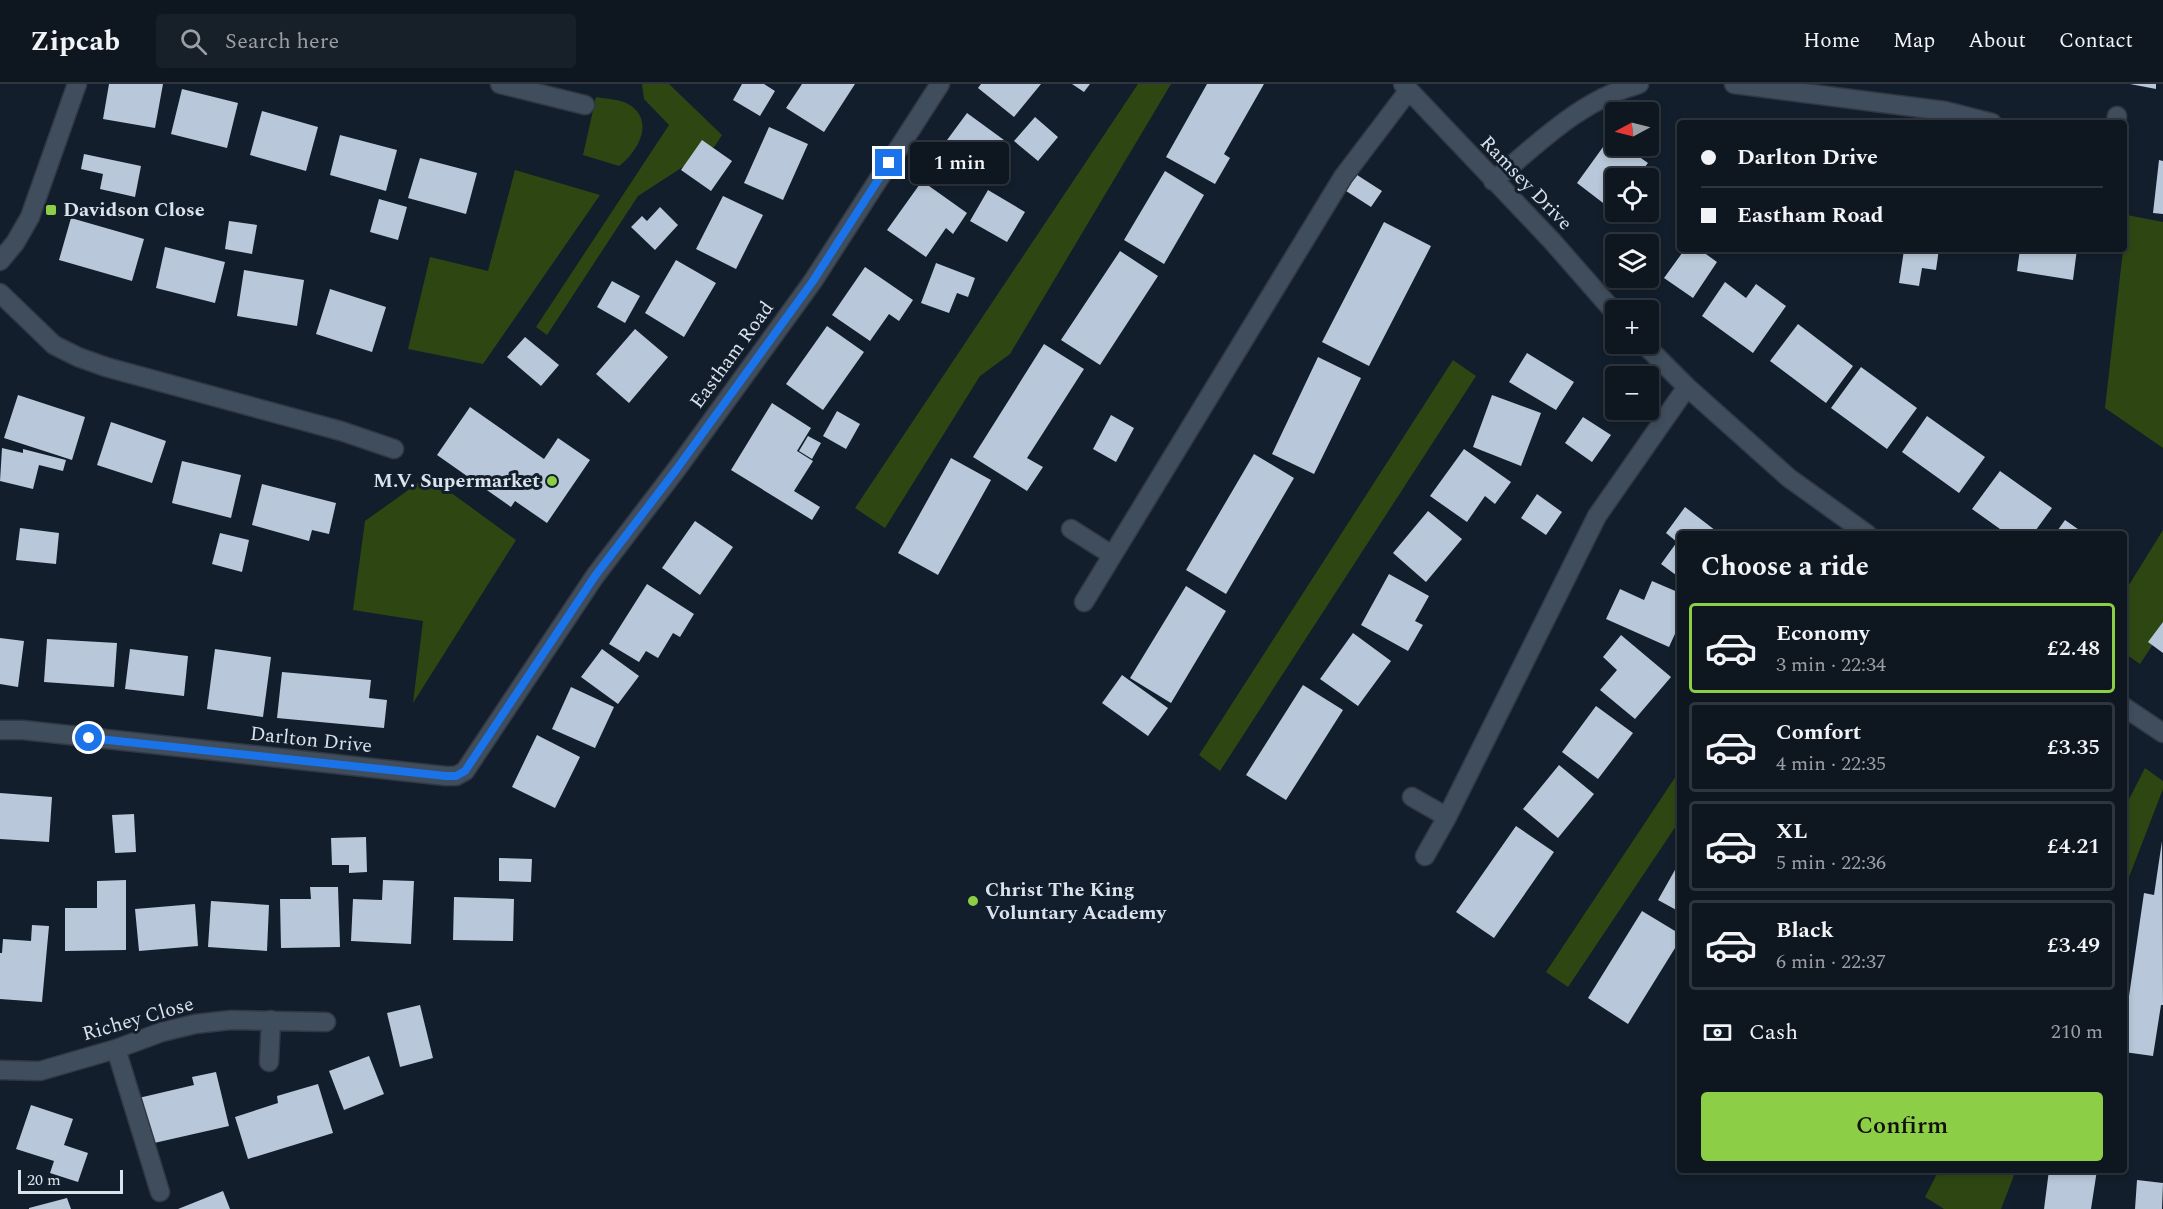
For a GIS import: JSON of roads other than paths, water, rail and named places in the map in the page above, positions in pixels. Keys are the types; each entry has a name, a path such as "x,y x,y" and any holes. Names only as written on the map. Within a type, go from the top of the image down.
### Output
{"street":[{"path":"0,261 15,243 30,217 77,84"},
{"path":"500,84 585,105"},
{"name":"Eastham Road","path":"551,645 595,576 676,470 813,281 940,84"},
{"path":"1493,181 1554,130 1590,104 1608,94 1639,84"},
{"path":"1734,84 1945,111 1980,120"},
{"path":"1084,602 1343,177 1406,87"},
{"name":"Ramsey Drive","path":"1406,87 1605,302"},
{"path":"0,293 54,345 78,357 106,367 341,431 394,449"},
{"path":"1654,354 1687,387 1789,478 1864,531"},
{"path":"1425,856 1447,818 1597,516 1687,387"},
{"path":"1071,529 1112,555"},
{"name":"Darlton Drive","path":"0,730 23,730 456,776 465,771 551,645"},
{"path":"2127,708 2163,733"},
{"path":"1412,797 1447,818"},
{"name":"Richey Close","path":"0,1070 40,1071 116,1049 162,1032 195,1024 231,1020 327,1022"},
{"path":"269,1062 271,1020"},
{"path":"116,1049 160,1192"}],"place":[{"name":"Davidson Close","path":"51,210"},
{"name":"M.V. Supermarket","path":"552,481"},
{"name":"Christ The King Voluntary Academy","path":"973,901"}]}
